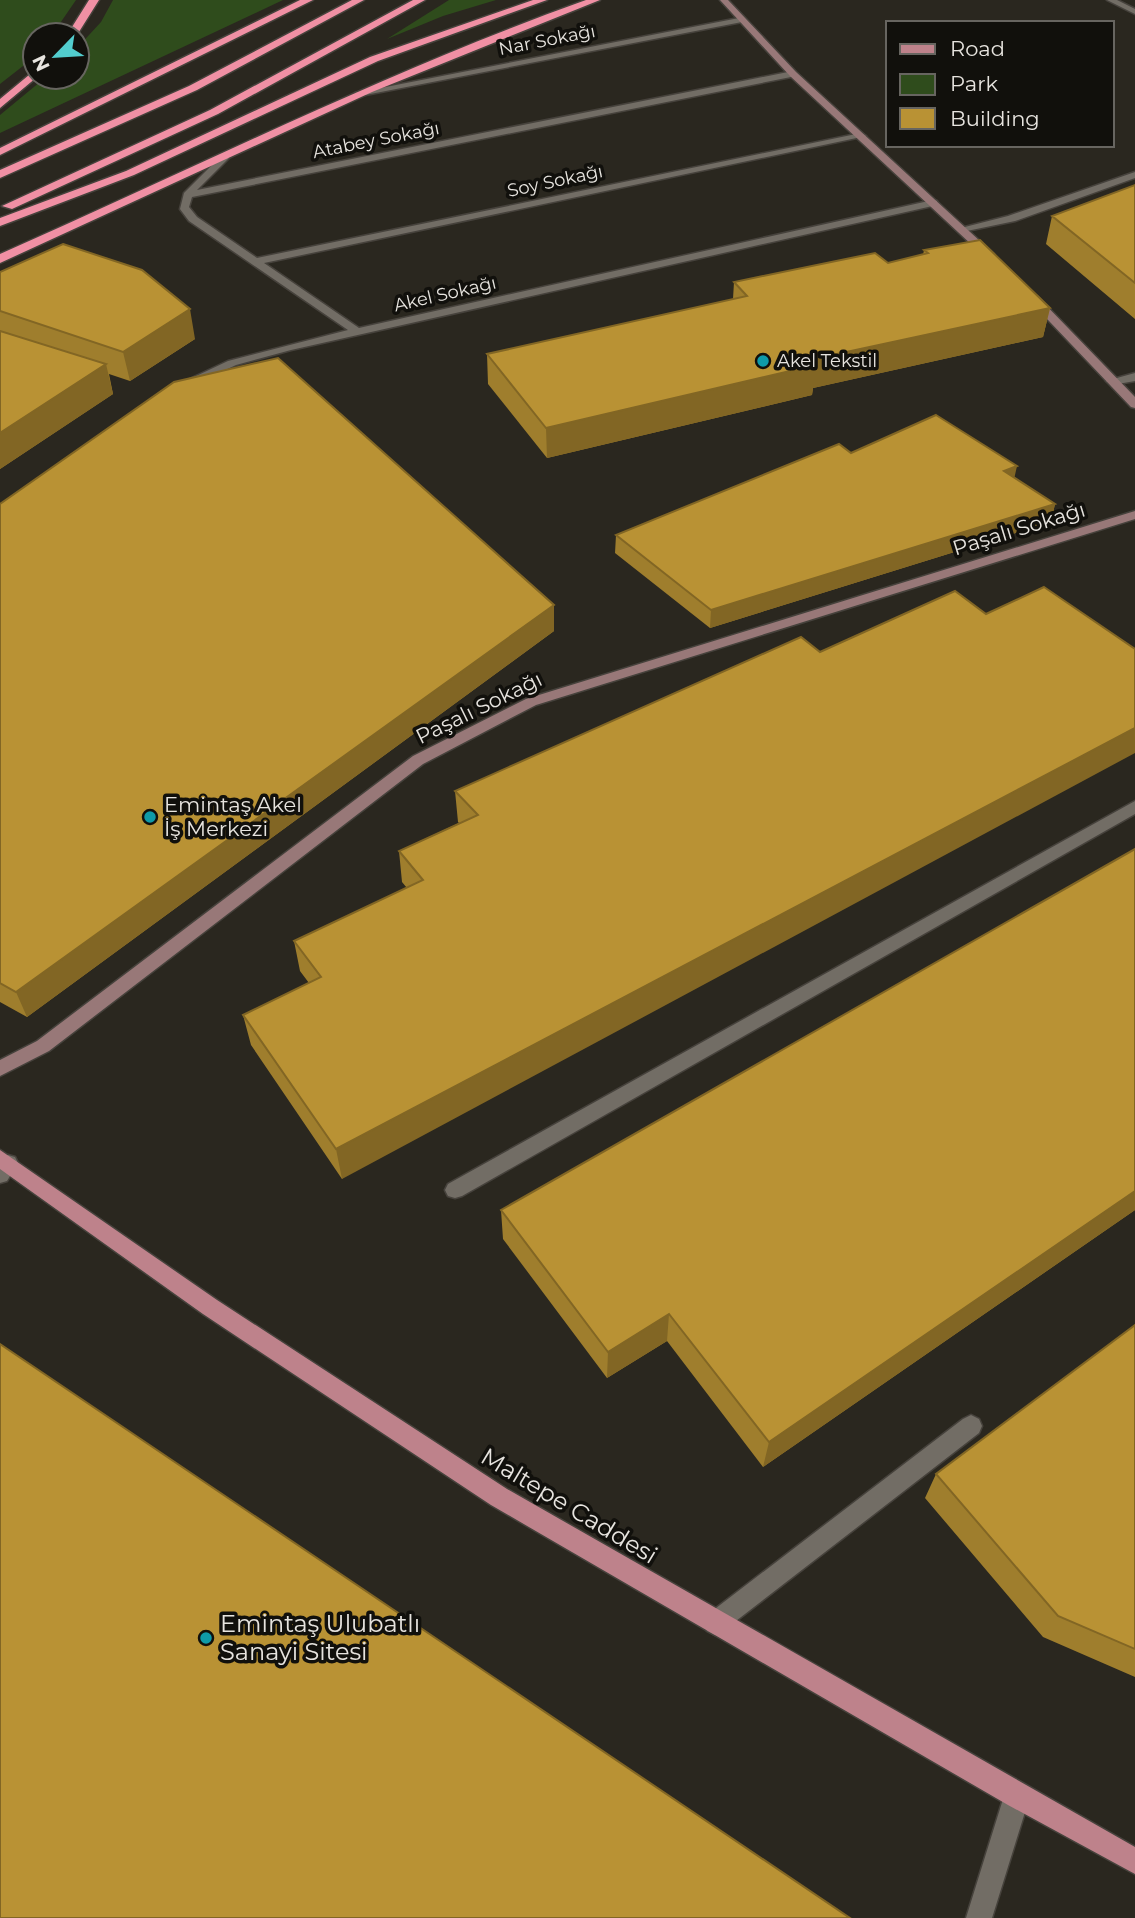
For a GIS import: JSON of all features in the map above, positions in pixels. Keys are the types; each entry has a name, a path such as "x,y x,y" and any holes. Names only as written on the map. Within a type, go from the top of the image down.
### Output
{"highway":[{"path":"81,21 94,0"},
{"path":"0,152 308,0"},
{"path":"0,174 193,88 359,0"},
{"path":"0,210 214,112 420,0"},
{"path":"0,222 130,173 374,58 542,0"},
{"path":"0,259 224,158 429,61 595,0"},
{"path":"0,105 21,86"}],"main road":[{"path":"724,0 739,20 793,74 999,265"},
{"path":"1027,293 1135,404"},
{"name":"Paşalı Sokağı","path":"0,1069 43,1046 418,760 531,702 1135,515"},
{"name":"Maltepe Caddesi","path":"3,1166 210,1307 499,1497 1017,1796 1135,1861"}],"street":[{"path":"1111,0 1135,12"},
{"name":"Nar Sokağı","path":"360,93 739,20"},
{"name":"Atabey Sokağı","path":"188,195 793,74"},
{"name":"Soy Sokağı","path":"257,261 861,136"},
{"path":"224,158 188,195 184,207 193,219 356,331"},
{"path":"962,229 1012,219 1135,175"},
{"name":"Akel Sokağı","path":"168,395 189,381 232,363 356,331 933,203"},
{"path":"1112,381 1135,377"},
{"path":"454,1190 1135,807"},
{"path":"716,1623 971,1426"},
{"path":"979,1918 1017,1796"}],"green space":[{"path":"0,0 76,0 62,21 21,21 21,68 0,84"},
{"path":"113,0 283,0 91,90 91,33 101,22"},
{"path":"449,0 496,0 443,16 387,39"},
{"path":"29,91 89,91 0,133 0,115"}],"building":[{"path":"1135,185 1135,283 1052,216"},
{"name":"Akel Tekstil","path":"980,240 1050,308 809,360 816,365 546,428 487,354 747,296 734,282 875,253 888,263 928,253 924,250"},
{"path":"63,244 142,270 190,309 123,352 0,311 0,272"},
{"path":"0,331 106,364 0,433"},
{"name":"Emintaş Akel İş Merkezi","path":"278,358 554,605 16,992 0,983 0,504 174,382"},
{"path":"936,415 1017,466 1004,471 1055,504 711,610 616,535 839,444 851,453"},
{"path":"1044,587 1135,649 1135,728 336,1149 243,1015 321,977 294,941 423,880 399,851 478,815 455,791 801,637 820,652 955,591 986,614"},
{"path":"1135,849 1135,1191 769,1442 669,1314 608,1352 501,1210"},
{"path":"1135,1325 1135,1649 1058,1616 936,1474"},
{"name":"Emintaş Ulubatlı Sanayi Sitesi","path":"0,1344 850,1918 0,1918"}],"place":[{"name":"Akel Tekstil","path":"763,361"},
{"name":"Emintaş Akel İş Merkezi","path":"150,817"},
{"name":"Emintaş Ulubatlı Sanayi Sitesi","path":"206,1638"}]}
